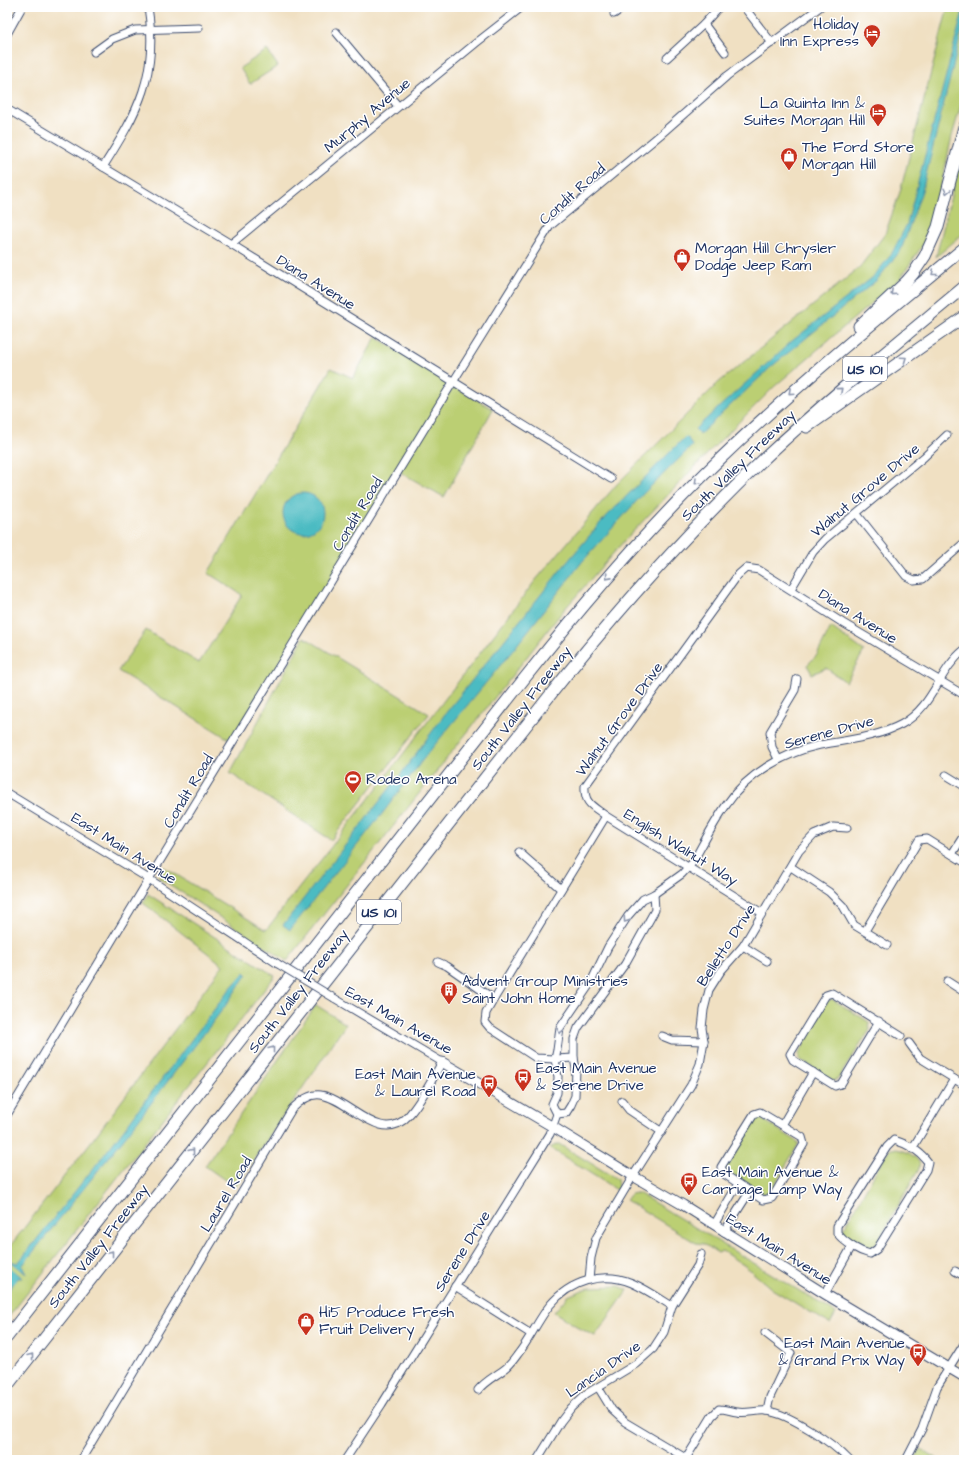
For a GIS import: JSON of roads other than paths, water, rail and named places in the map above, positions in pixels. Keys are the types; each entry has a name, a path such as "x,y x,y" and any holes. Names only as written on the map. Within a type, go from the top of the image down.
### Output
{"highway":[{"path":"810,376 864,320 906,282 920,265 931,246 938,227 964,126"},
{"name":"South Valley Freeway","path":"7,1337 509,698 575,615 631,551 691,487 810,376 964,248"},
{"name":"South Valley Freeway","path":"7,1386 598,635 681,542 769,454 852,380 964,287"},
{"path":"769,454 964,317"}],"main road":[{"name":"East Main Avenue","path":"442,1062 683,1205 825,1294 964,1377"}],"street":[{"path":"7,34 22,7"},
{"path":"103,167 127,129 141,99 148,74 151,53 151,28 148,7"},
{"name":"Murphy Avenue","path":"231,244 398,106 522,7"},
{"path":"614,14 624,7"},
{"path":"667,58 704,24 719,7"},
{"name":"Condit Road","path":"7,1115 149,879 550,226 660,135 727,76 820,7"},
{"path":"749,8 772,43"},
{"path":"704,24 725,52"},
{"path":"94,52 112,39 135,30 151,28 199,28"},
{"path":"336,32 398,106"},
{"name":"Diana Avenue","path":"7,109 231,244 611,479"},
{"name":"Walnut Grove Drive","path":"791,589 813,552 825,539 924,457 947,435"},
{"path":"857,514 906,576 914,580 923,579 964,543"},
{"name":"Diana Avenue","path":"738,576 746,568 759,570 843,623 964,695"},
{"name":"Walnut Grove Drive","path":"606,816 590,804 584,796 585,786 738,576"},
{"name":"Serene Drive","path":"345,1460 382,1404 550,1134 557,1114 552,1104 557,1092 558,1077 555,1059 560,1028 590,984 608,947 628,916 643,899 654,894 682,874 692,862 728,803 749,779 778,759 810,747 879,733 902,724 921,710 949,667 964,650"},
{"path":"778,759 772,747 770,732 795,690 797,679"},
{"path":"946,775 964,786"},
{"name":"East Main Avenue","path":"7,793 149,879 278,964 442,1062"},
{"path":"574,1058 536,1058 490,1028 484,1022 486,1013 494,999 606,816"},
{"name":"English Walnut Way","path":"606,816 762,913"},
{"name":"Belletto Drive","path":"589,1280 591,1258 596,1238 691,1084 700,1064 704,1041 702,1028 704,1010 709,990 721,971 742,946 799,851 814,835 833,827 847,828"},
{"path":"952,854 964,835"},
{"path":"864,932 919,840 927,839 964,862"},
{"path":"518,852 561,889"},
{"path":"790,867 829,892 843,906 854,924 864,932 887,945"},
{"path":"557,1114 566,1113 575,1096 576,1069 574,1058 574,1039 578,1028 625,964 655,910 654,894"},
{"path":"742,946 767,961"},
{"path":"438,962 447,966 494,999"},
{"path":"947,981 964,992"},
{"path":"879,1021 841,1084 835,1086 793,1060 790,1054 826,995 832,993 879,1021 901,1036"},
{"path":"662,1036 672,1040 704,1041"},
{"path":"910,1043 920,1058 964,1085"},
{"name":"Laurel Road","path":"82,1460 292,1109 310,1096 320,1095 332,1098 379,1125 388,1126 399,1123 408,1117 442,1062"},
{"path":"782,1125 813,1072"},
{"path":"912,1148 954,1079"},
{"path":"622,1101 629,1110 662,1132"},
{"path":"760,1112 782,1125 802,1137 804,1144 772,1198 763,1200 724,1174 722,1167 754,1114 760,1112"},
{"path":"894,1140 902,1142 923,1155 928,1162 926,1170 877,1249 870,1254 852,1246 841,1239 836,1233 838,1226 886,1147 894,1140"},
{"path":"714,1225 738,1184"},
{"path":"724,1232 750,1191"},
{"path":"825,1294 852,1246"},
{"name":"Lancia Drive","path":"537,1460 570,1408 586,1394 636,1364 653,1349 664,1332 672,1306 698,1264 701,1254"},
{"path":"955,1271 964,1276"},
{"path":"478,1390 484,1382 507,1367 520,1353 550,1306 562,1293 577,1284 603,1278 617,1279 632,1283 672,1306"},
{"path":"455,1286 531,1334"},
{"path":"765,1332 791,1353 770,1396 767,1411"},
{"path":"906,1460 922,1429 938,1387 964,1344"},
{"path":"598,1387 612,1410 625,1422 687,1460 712,1416 719,1409 726,1409 737,1413 767,1411 790,1419 823,1438 849,1460"}],"water":[{"path":"964,7 964,22 922,191 901,250 877,280 771,367 700,434 695,429 792,341 873,277 891,255 907,224"},
{"path":"685,437 688,438 692,446 643,494 582,562 513,650 428,753 382,814 290,930 283,925 401,774 445,714 563,567 601,522"},
{"path":"303,493 317,499 323,513 317,527 303,533 289,527 283,513 289,499"},
{"path":"245,972 247,974 226,1005 136,1123 22,1266 26,1274 10,1261 18,1263 111,1146 229,990"},
{"path":"8,1266 23,1278 18,1278 7,1292"}],"place":[{"name":"Holiday Inn Express","path":"872,48"},
{"name":"La Quinta Inn & Suites Morgan Hill","path":"878,127"},
{"name":"The Ford Store Morgan Hill","path":"789,171"},
{"name":"Morgan Hill Chrysler Dodge Jeep Ram","path":"682,272"},
{"name":"Rodeo Arena","path":"353,794"},
{"name":"Advent Group Ministries Saint John Home","path":"449,1005"},
{"name":"East Main Avenue & Serene Drive","path":"523,1092"},
{"name":"East Main Avenue & Laurel Road","path":"489,1098"},
{"name":"East Main Avenue & Carriage Lamp Way","path":"689,1196"},
{"name":"Hi5 Produce Fresh Fruit Delivery","path":"306,1336"},
{"name":"East Main Avenue & Grand Prix Way","path":"918,1367"}]}
